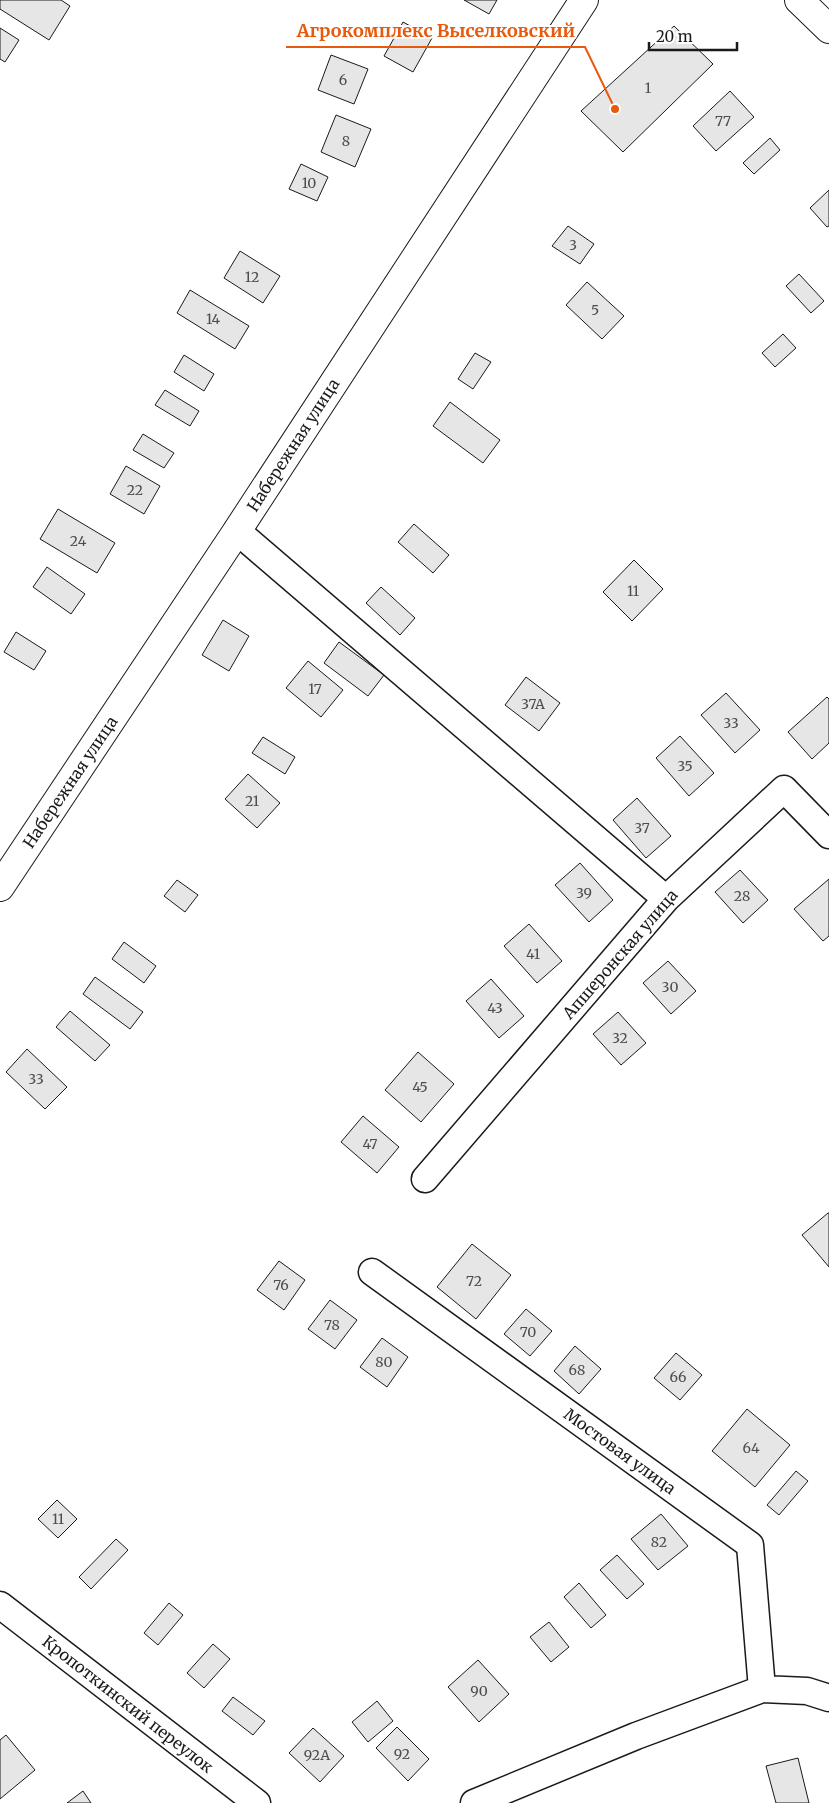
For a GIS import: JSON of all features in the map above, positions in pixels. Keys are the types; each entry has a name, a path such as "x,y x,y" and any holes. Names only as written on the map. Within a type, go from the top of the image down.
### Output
{"street":[{"name":"Набережная улица","path":"0,887 237,531 584,0"},
{"path":"800,0 829,29"},
{"path":"237,531 666,899"},
{"name":"Апшеронская улица","path":"425,1179 666,899 784,789 829,836"},
{"name":"Мостовая улица","path":"372,1272 750,1545 762,1689"},
{"name":"Кропоткинский переулок","path":"0,1605 257,1803"},
{"path":"474,1803 636,1736 762,1689 808,1691 829,1698"}],"building":[{"path":"0,0 61,0 70,6 49,40 0,9"},
{"path":"464,0 497,0 489,14"},
{"path":"403,22 432,38 413,72 384,56"},
{"path":"674,26 713,64 623,152 581,111"},
{"path":"0,28 19,40 5,62 0,59"},
{"path":"331,55 368,69 354,104 318,90"},
{"path":"730,91 754,117 716,151 693,126"},
{"path":"336,115 371,129 355,167 321,152"},
{"path":"770,138 780,150 754,174 743,163"},
{"path":"301,164 328,177 317,201 289,189"},
{"path":"829,190 829,226 827,227 810,208"},
{"path":"568,226 594,244 580,264 552,246"},
{"path":"240,251 280,276 263,303 224,278"},
{"path":"799,274 824,301 811,313 786,286"},
{"path":"587,282 624,316 602,339 566,305"},
{"path":"190,290 249,326 235,349 177,313"},
{"path":"783,334 796,348 775,367 762,353"},
{"path":"475,353 491,362 473,389 458,379"},
{"path":"184,355 214,374 204,391 174,372"},
{"path":"165,390 199,411 190,426 155,405"},
{"path":"450,402 500,440 483,463 433,426"},
{"path":"143,434 174,453 164,468 133,450"},
{"path":"126,466 160,486 144,514 110,494"},
{"path":"58,509 115,543 97,573 40,539"},
{"path":"414,524 449,555 433,573 398,542"},
{"path":"634,560 663,589 632,621 603,592"},
{"path":"47,567 85,594 71,614 33,587"},
{"path":"381,587 415,618 400,635 366,603"},
{"path":"223,620 249,636 229,671 202,655"},
{"path":"16,632 46,651 34,670 4,652"},
{"path":"339,642 384,675 368,696 324,663"},
{"path":"308,661 343,690 321,717 286,688"},
{"path":"526,677 560,703 539,731 505,705"},
{"path":"726,693 760,730 735,753 701,715"},
{"path":"827,697 829,699 829,743 812,759 788,732"},
{"path":"680,736 714,773 689,796 656,758"},
{"path":"263,737 295,757 285,774 252,753"},
{"path":"248,774 280,803 257,828 225,799"},
{"path":"637,798 671,836 646,858 613,820"},
{"path":"580,863 613,900 589,922 555,885"},
{"path":"740,870 768,900 743,923 715,892"},
{"path":"829,879 829,936 823,941 794,909"},
{"path":"177,880 198,895 185,912 164,896"},
{"path":"529,924 562,961 537,983 504,946"},
{"path":"124,942 156,966 144,983 112,959"},
{"path":"668,961 696,991 671,1014 643,983"},
{"path":"95,977 143,1012 130,1029 83,994"},
{"path":"491,979 524,1016 499,1038 466,1001"},
{"path":"70,1011 110,1045 95,1061 56,1027"},
{"path":"618,1012 646,1043 621,1065 593,1034"},
{"path":"27,1049 67,1087 45,1109 6,1072"},
{"path":"418,1052 454,1084 421,1122 385,1090"},
{"path":"363,1116 399,1147 377,1173 341,1142"},
{"path":"829,1213 829,1267 802,1235"},
{"path":"472,1244 511,1275 476,1319 437,1287"},
{"path":"279,1261 305,1280 284,1310 257,1290"},
{"path":"330,1300 357,1320 335,1349 308,1329"},
{"path":"526,1309 552,1331 530,1356 504,1334"},
{"path":"382,1338 408,1357 387,1387 360,1367"},
{"path":"575,1346 601,1369 579,1394 554,1371"},
{"path":"676,1353 702,1375 680,1400 654,1378"},
{"path":"747,1409 790,1445 755,1487 712,1451"},
{"path":"796,1471 808,1481 779,1515 767,1505"},
{"path":"57,1500 77,1519 58,1538 38,1519"},
{"path":"661,1514 688,1546 658,1570 631,1539"},
{"path":"116,1539 128,1550 91,1589 79,1577"},
{"path":"617,1555 644,1584 627,1599 600,1570"},
{"path":"579,1583 606,1615 591,1628 564,1597"},
{"path":"169,1603 183,1615 158,1645 144,1633"},
{"path":"549,1622 569,1647 551,1662 530,1637"},
{"path":"213,1644 230,1659 204,1688 187,1673"},
{"path":"478,1660 509,1694 479,1722 448,1687"},
{"path":"233,1697 265,1721 253,1735 222,1711"},
{"path":"377,1701 393,1721 368,1742 352,1722"},
{"path":"397,1727 429,1759 408,1781 376,1748"},
{"path":"313,1728 344,1756 320,1782 289,1753"},
{"path":"6,1735 35,1770 0,1799 0,1740"},
{"path":"798,1758 809,1803 776,1803 766,1766"},
{"path":"83,1791 91,1803 67,1803"}],"place":[{"name":"Агрокомплекс Выселковский","path":"615,109"}]}
